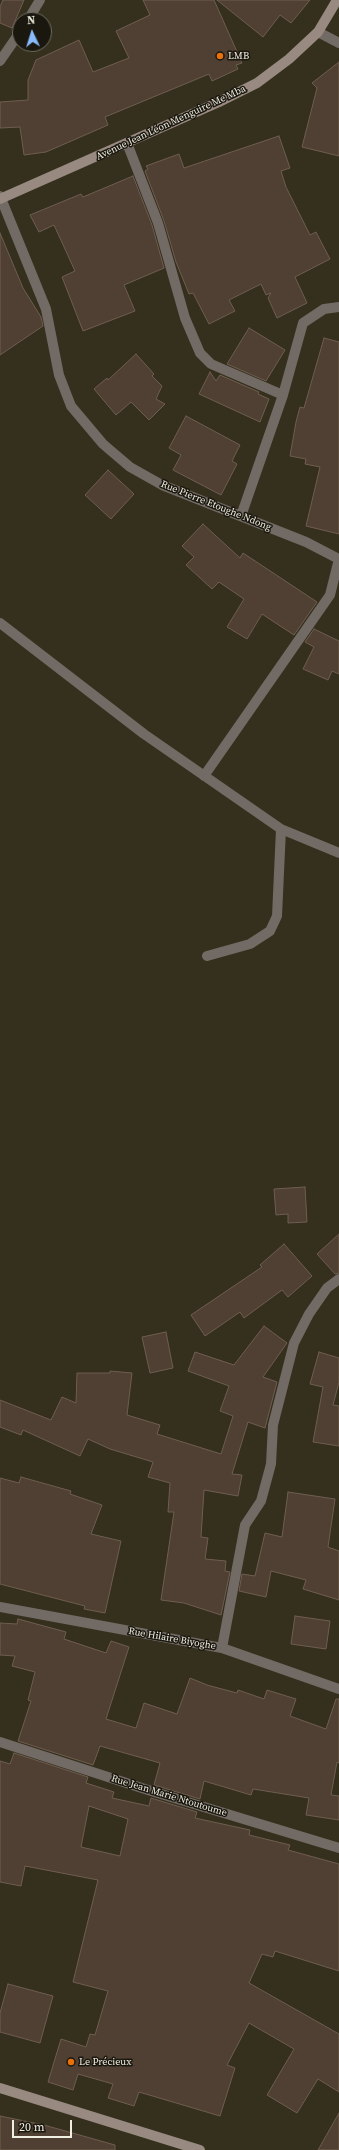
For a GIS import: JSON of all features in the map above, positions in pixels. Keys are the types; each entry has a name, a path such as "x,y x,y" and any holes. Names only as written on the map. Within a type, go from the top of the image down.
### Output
{"main road":[{"name":"Avenue Jean Léon Menguire Me Mba","path":"0,198 219,102 257,82 289,59 318,32 338,0"},
{"path":"0,2088 200,2150"}],"street":[{"path":"33,12 40,0"},
{"path":"318,32 339,43"},
{"path":"0,60 12,43"},
{"path":"128,143 158,223 185,318 200,353 211,364 282,395"},
{"name":"Rue Pierre Etoughe Ndong","path":"0,198 46,309 59,375 71,406 103,444 130,467 162,485 306,542 339,559"},
{"path":"241,516 282,395 303,322 324,309 339,307"},
{"path":"204,776 330,595 339,559"},
{"path":"0,623 144,734 281,829 339,853"},
{"path":"207,956 250,944 270,931 276,916 281,829"},
{"path":"222,1648 245,1525 260,1501 271,1464 273,1425 294,1344 309,1314 327,1288 339,1278"},
{"name":"Rue Hilaire Biyoghe","path":"0,1607 222,1648 339,1689"},
{"name":"Rue Jean Marie Ntoutoume","path":"0,1742 148,1790 339,1848"}],"building":[{"path":"3,0 24,0 19,12 12,12 12,28 0,23 0,7"},
{"path":"143,0 214,0 242,63 236,65 238,69 212,81 209,74 105,117 108,125 46,152 24,155 20,127 0,128 0,102 28,100 28,80 36,60 79,40 93,72 129,58 116,31 150,15"},
{"path":"217,0 310,0 291,23 280,15 263,37"},
{"path":"339,62 339,156 302,147 317,88 312,83"},
{"path":"279,136 290,168 281,171 286,187 310,235 316,232 330,259 295,277 307,303 277,318 268,298 271,293 266,295 261,284 229,300 235,311 209,324 193,293 189,294 176,262 164,221 145,171 148,169 146,166 179,154 184,168"},
{"path":"133,176 152,225 164,268 124,285 135,311 83,331 62,277 75,271 54,225 39,232 30,215 81,194 83,197"},
{"path":"0,233 23,288 41,317 43,326 0,355"},
{"path":"249,328 285,350 266,381 227,364"},
{"path":"324,338 339,342 339,534 306,526 320,467 305,464 306,459 290,456 300,407 304,408"},
{"path":"136,354 154,374 152,376 162,386 156,399 165,404 149,420 131,402 116,415 94,389 107,378 108,380"},
{"path":"210,372 216,381 220,375 259,392 258,394 269,399 260,422 199,394"},
{"path":"186,416 240,445 232,461 237,464 221,495 173,470 181,455 169,448"},
{"path":"108,470 134,494 111,519 85,495"},
{"path":"203,524 240,558 243,553 317,602 294,635 262,614 247,639 227,627 244,599 219,582 212,589 186,565 194,557 182,546"},
{"path":"314,629 339,641 339,674 332,671 328,680 303,669 314,647 305,642"},
{"path":"305,1187 307,1222 288,1223 288,1214 276,1215 274,1189"},
{"path":"339,1234 339,1273 335,1274 317,1254"},
{"path":"284,1244 312,1276 288,1297 282,1290 244,1318 240,1312 205,1336 191,1315 262,1267 260,1265"},
{"path":"264,1326 287,1343 263,1377 277,1382 265,1428 248,1422 232,1474 242,1475 238,1496 204,1490 201,1537 208,1538 205,1559 226,1561 225,1571 230,1572 221,1615 184,1603 161,1600 174,1512 168,1512 170,1483 148,1477 153,1462 110,1449 88,1439 80,1456 23,1430 21,1435 0,1427 0,1400 51,1420 62,1397 76,1403 77,1373 110,1373 110,1371 132,1373 127,1415 160,1425 157,1434 221,1454 233,1416 220,1411 229,1386 188,1371 195,1352 234,1365"},
{"path":"166,1332 173,1368 150,1373 142,1337"},
{"path":"319,1352 339,1358 339,1382 333,1405 339,1406 339,1446 313,1442 323,1387 310,1384"},
{"path":"21,1477 71,1491 70,1494 102,1505 91,1534 121,1541 105,1613 84,1609 85,1606 0,1584 0,1478 19,1483"},
{"path":"288,1492 335,1499 328,1547 339,1551 339,1600 303,1589 306,1580 271,1571 266,1597 239,1591 242,1574 255,1576 265,1533 282,1537"},
{"path":"295,1616 330,1621 326,1649 291,1644"},
{"path":"18,1619 66,1632 64,1639 106,1653 111,1641 129,1647 106,1719 136,1728 144,1703 177,1714 190,1678 207,1685 237,1693 238,1690 264,1699 267,1690 296,1699 290,1716 326,1729 336,1699 339,1699 339,1763 337,1762 331,1795 339,1796 339,1820 306,1815 309,1798 253,1789 251,1795 204,1781 200,1799 154,1785 160,1763 100,1746 93,1765 18,1741 31,1701 28,1700 35,1672 12,1666 15,1656 0,1655 0,1623 17,1624"},
{"path":"14,1753 88,1777 86,1783 114,1792 112,1798 149,1806 151,1798 197,1812 195,1818 250,1830 249,1835 290,1845 288,1850 339,1864 339,1971 275,1951 273,1957 262,1954 249,1983 339,2034 339,2092 318,2079 297,2113 267,2095 294,2049 249,2023 227,2065 235,2068 220,2116 139,2092 134,2106 108,2098 113,2084 78,2074 73,2090 48,2082 61,2039 86,2047 90,2034 95,2035 108,1991 73,1982 98,1880 25,1866 21,1886 0,1882 0,1761 10,1764","holes":["89,1806 128,1819 120,1856 81,1847"]},
{"path":"8,1984 53,1996 40,2043 0,2032 0,2013"},
{"path":"339,2113 339,2150 318,2150"},
{"path":"0,2116 44,2125 115,2145 115,2150 0,2150"}],"place":[{"name":"LMB","path":"220,56"},
{"name":"Le Précieux","path":"71,2062"}]}
